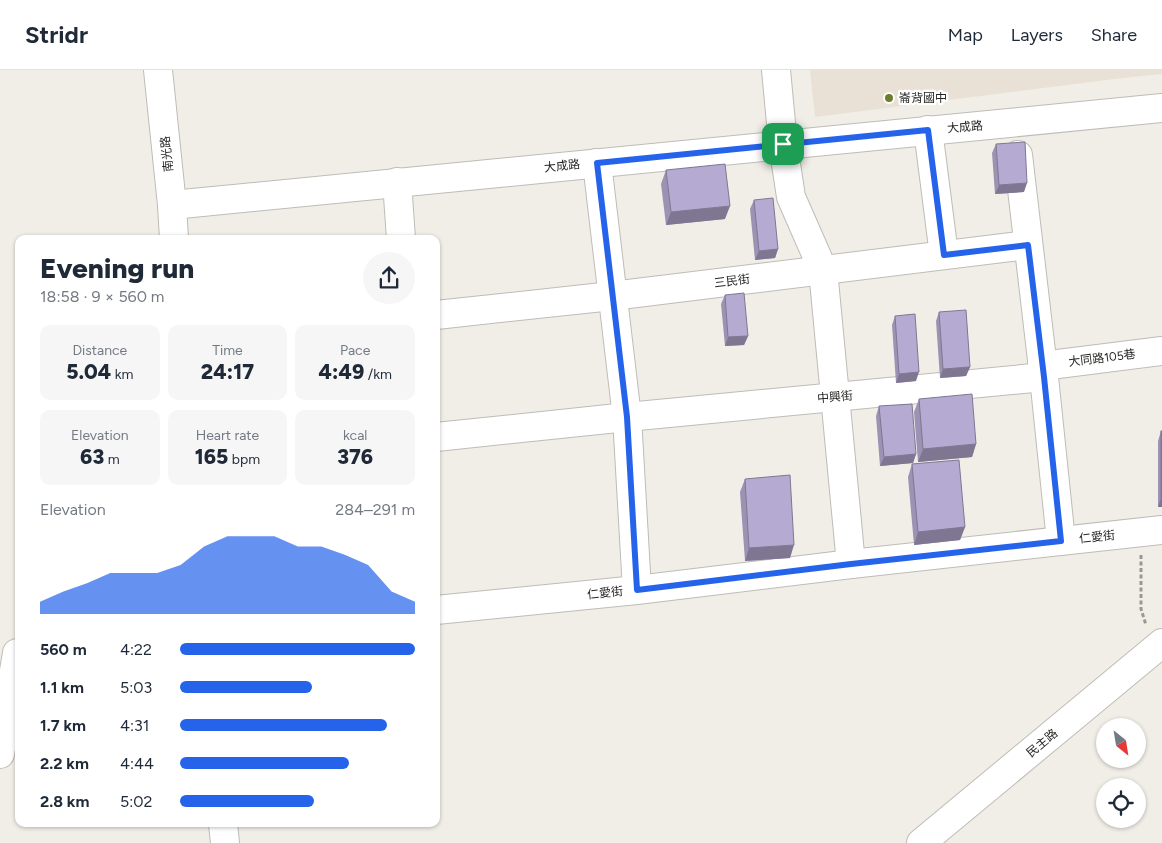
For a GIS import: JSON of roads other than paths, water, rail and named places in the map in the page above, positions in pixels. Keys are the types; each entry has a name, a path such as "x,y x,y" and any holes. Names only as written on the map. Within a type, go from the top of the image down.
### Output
{"street":[{"name":"南光路","path":"158,70 174,235"},
{"path":"776,70 783,144 791,196 823,270 851,564"},
{"name":"大成路","path":"172,205 1162,108"},
{"path":"1014,122 1061,541"},
{"path":"928,130 944,255"},
{"path":"597,163 627,417 637,590"},
{"path":"397,182 401,235"},
{"name":"三民街","path":"440,315 612,296 1028,245"},
{"name":"大同路105巷","path":"1043,371 1162,351"},
{"name":"中興街","path":"627,417 836,397 1043,371"},
{"path":"440,437 627,417"},
{"name":"仁愛街","path":"440,610 637,590 1151,531"},
{"name":"民主路","path":"921,843 1158,646"},
{"path":"0,754 12,654"},
{"path":"223,827 225,843"}],"place":[{"name":"崙背國中","path":"889,98"}]}
